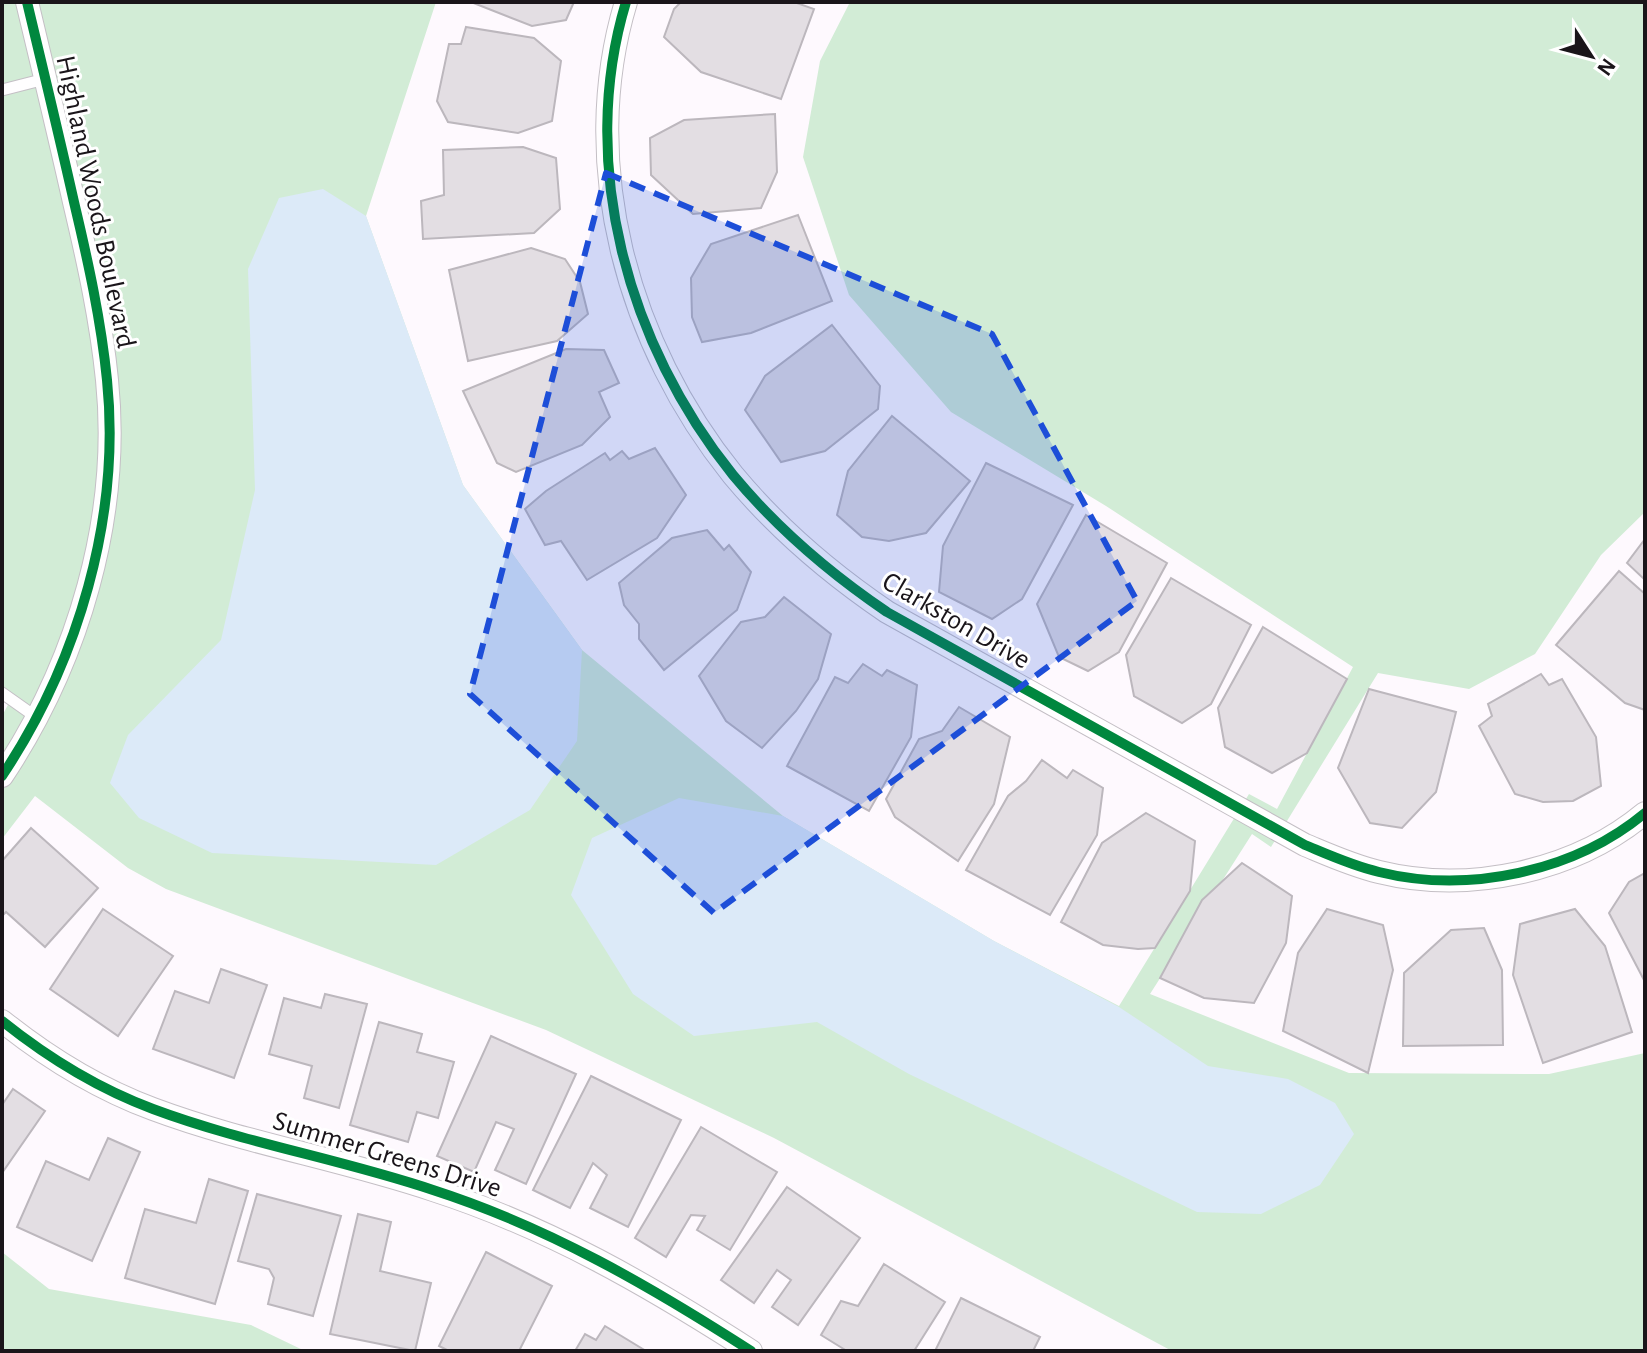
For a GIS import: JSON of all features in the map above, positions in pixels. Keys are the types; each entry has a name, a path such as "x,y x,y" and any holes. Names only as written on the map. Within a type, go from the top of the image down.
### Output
{"street":[{"name":"Highland Woods Boulevard","path":"2,776 59,669 88,586 105,501 109,422 97,303 27,2"},
{"name":"Clarkston Drive","path":"626,2 609,75 605,142 619,239 647,328 681,398 733,475 764,509 856,590 887,612 1305,845 1342,861 1380,872 1420,879 1460,880 1534,869 1605,840 1645,813"},
{"name":"Summer Greens Drive","path":"2,1021 74,1071 150,1108 435,1190 565,1242 670,1299 751,1351"}],"lane":[{"path":"2,90 45,79"},
{"path":"2,693 36,717"}],"highlighted area":[{"path":"606,173 992,334 1137,601 714,913 470,694"}],"green space":[{"path":"2,2 436,2 366,216 463,485 582,650 783,816 994,941 1119,1006 1249,794 1277,809 1353,667 1106,506 951,412 849,295 803,157 820,61 850,2 1645,2 1645,512 1601,555 1535,654 1469,689 1378,673 1271,847 1252,834 1150,994 1349,1073 1549,1074 1645,1053 1645,1351 1172,1351 774,1138 546,1030 166,889 128,868 35,796 2,839 2,716 10,701 2,696"},
{"path":"2,1252 49,1289 251,1325 305,1351 2,1351"}],"water":[{"path":"323,189 366,216 463,485 582,650 577,741 530,810 436,865 212,853 139,818 110,783 128,735 221,640 255,490 248,269 279,198"},
{"path":"679,798 783,816 994,941 1119,1007 1208,1066 1288,1079 1335,1103 1354,1134 1320,1185 1261,1214 1197,1212 909,1074 817,1022 694,1036 633,994 571,895 592,838"}],"building":[{"path":"471,2 574,2 566,20 532,26"},
{"path":"681,2 794,2 814,9 781,99 701,72 664,37 674,9"},
{"path":"466,27 534,38 561,61 552,121 518,133 448,122 437,101 449,44 461,44"},
{"path":"775,114 777,172 761,208 693,214 651,175 650,138 684,120"},
{"path":"523,147 556,158 560,209 534,233 423,239 421,201 444,195 443,150"},
{"path":"798,215 832,301 751,333 702,342 692,317 691,278 711,244"},
{"path":"531,248 565,259 580,282 588,314 557,341 468,361 449,270"},
{"path":"832,325 880,386 878,409 825,451 781,462 745,410 765,376"},
{"path":"566,349 604,350 619,383 599,392 610,417 582,445 516,472 497,463 463,391"},
{"path":"892,416 970,481 926,533 889,541 862,537 837,515 848,471"},
{"path":"655,448 686,495 657,538 587,580 561,541 545,545 525,509 546,491 605,453 610,460 622,451 629,459"},
{"path":"986,463 1073,505 1022,599 992,619 939,592 943,546"},
{"path":"1086,515 1167,563 1119,652 1088,671 1059,657 1037,604"},
{"path":"707,530 724,550 729,545 751,572 737,610 664,670 639,639 639,624 624,605 619,583 672,538"},
{"path":"1645,539 1645,580 1627,563"},
{"path":"1619,571 1645,594 1645,710 1625,703 1556,645"},
{"path":"1171,578 1251,625 1211,704 1182,723 1134,696 1126,655"},
{"path":"784,597 831,634 818,679 796,711 762,748 726,721 699,676 741,622 765,617"},
{"path":"1263,627 1347,679 1307,753 1272,773 1225,747 1218,708"},
{"path":"863,664 882,676 887,670 917,685 911,737 869,811 787,766 835,677 848,683"},
{"path":"1541,674 1549,685 1562,679 1596,737 1601,786 1573,801 1543,802 1515,794 1479,726 1492,716 1488,704"},
{"path":"1369,689 1456,712 1436,792 1402,828 1370,823 1338,768"},
{"path":"959,707 1010,737 994,804 958,861 895,817 886,799 919,739 942,731"},
{"path":"1042,760 1067,778 1073,770 1103,788 1097,835 1050,915 966,870 1008,796 1026,781"},
{"path":"1146,813 1195,841 1190,891 1155,948 1103,945 1061,922 1102,843"},
{"path":"31,828 98,888 45,947 6,912 2,916 2,861"},
{"path":"1242,863 1292,896 1286,943 1254,1003 1204,998 1160,978 1202,900"},
{"path":"1645,873 1645,982 1609,913 1629,882"},
{"path":"103,909 173,956 118,1036 50,989"},
{"path":"1327,909 1383,925 1393,970 1368,1073 1283,1031 1298,953"},
{"path":"1575,909 1605,946 1632,1032 1543,1063 1513,975 1520,924"},
{"path":"1484,928 1502,970 1503,1045 1403,1046 1404,973 1451,930"},
{"path":"221,969 267,985 234,1078 153,1049 175,991 209,1003"},
{"path":"325,994 367,1004 339,1108 304,1098 312,1066 269,1054 284,998 321,1008"},
{"path":"379,1022 422,1034 417,1052 454,1062 438,1118 417,1112 408,1142 350,1125"},
{"path":"491,1036 576,1074 526,1184 495,1170 514,1129 496,1122 474,1172 437,1156"},
{"path":"591,1076 681,1120 628,1227 590,1208 607,1175 593,1163 570,1208 533,1190"},
{"path":"13,1089 45,1111 2,1173 2,1105"},
{"path":"701,1127 777,1172 730,1250 697,1230 705,1216 691,1215 666,1257 635,1238"},
{"path":"108,1138 140,1152 92,1261 17,1227 46,1161 89,1180"},
{"path":"209,1179 248,1191 215,1304 125,1278 145,1209 196,1223"},
{"path":"787,1187 860,1238 798,1325 772,1307 791,1280 777,1270 754,1303 721,1280"},
{"path":"257,1194 341,1216 313,1316 268,1304 274,1278 269,1269 238,1261"},
{"path":"358,1214 391,1222 380,1271 431,1283 415,1351 330,1334"},
{"path":"486,1252 552,1286 519,1351 449,1351 439,1346"},
{"path":"884,1264 945,1302 914,1351 847,1351 821,1335 841,1301 858,1306"},
{"path":"961,1298 1040,1337 1033,1351 935,1351"},
{"path":"605,1326 646,1351 575,1351 585,1334 596,1340"}],"cycle path":[{"path":"2,776 29,732 52,685 88,587 100,535 110,432 107,380 94,291 27,2"},
{"path":"626,2 612,64 607,126 611,189 622,250 640,311 665,369 696,424 733,475 786,532 825,566 887,612 1305,845 1369,870 1413,878 1448,880 1484,879 1519,873 1586,850 1645,813"},
{"path":"2,1021 74,1071 153,1109 222,1132 433,1190 558,1240 636,1281 751,1351"}]}
